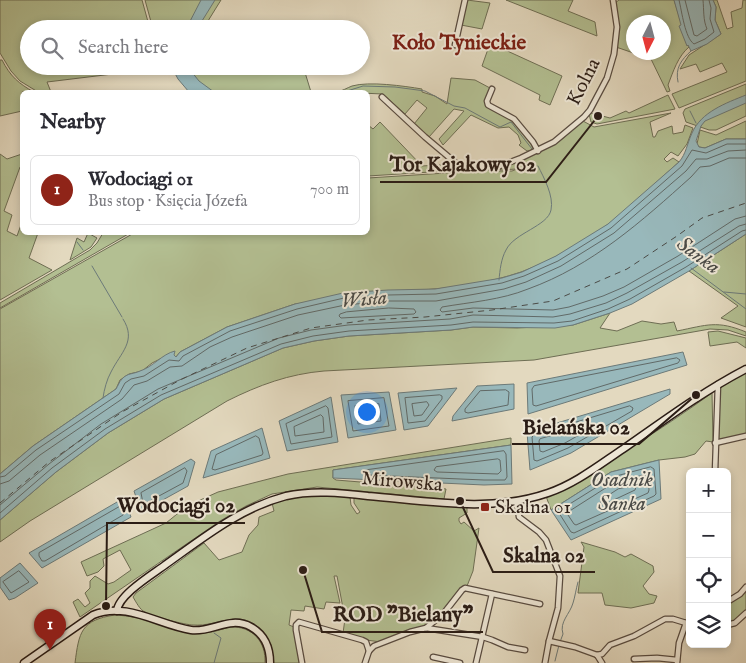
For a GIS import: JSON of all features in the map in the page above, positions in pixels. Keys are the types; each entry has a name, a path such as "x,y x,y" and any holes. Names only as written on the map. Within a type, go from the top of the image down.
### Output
{"main road":[{"name":"Mirowska","path":"117,611 120,603 141,582 219,527 254,507 286,496 326,492 473,504 517,502 551,492 593,470 715,386 746,369"},
{"path":"24,663 93,615 117,611 155,618 193,630 208,629 231,622 241,623 251,627 264,639 269,652 270,663"}],"street":[{"path":"455,45 465,0"},
{"name":"Kolna","path":"382,97 425,137 458,164 497,167 538,151 554,142 584,117 604,85 612,63 616,42 617,27 613,0"},
{"path":"492,89 487,100 490,107 514,119 538,151"},
{"path":"715,386 715,468"},
{"path":"715,444 746,436"},
{"path":"517,502 519,517 539,532 546,540 560,576 558,608 545,663"},
{"path":"731,600 740,594 746,587"},
{"path":"365,663 369,651 374,646 404,634 426,628 444,613 465,588 540,604"},
{"path":"476,663 492,594"},
{"path":"731,624 735,623 746,613"},
{"path":"598,656 610,645 665,619 686,622"},
{"path":"302,663 296,630 296,625 299,622 362,640 366,642 369,651"},
{"path":"634,659 657,658 676,662 682,633 686,626"},
{"path":"426,628 483,638 508,647 526,650"},
{"path":"549,641 575,647 598,656 602,663"},
{"path":"433,657 460,663"}],"green space":[{"path":"0,0 142,0 148,20 20,20 20,75 104,75 47,82 50,90 35,90 20,81 11,71 0,53"},
{"path":"145,0 221,0 209,20 151,20"},
{"path":"467,0 490,3 482,29 461,25"},
{"path":"506,0 573,0 568,11 595,22 597,36"},
{"path":"619,0 674,0 689,47 674,70 668,85 670,91 667,92 651,60 671,60 671,15 626,15 626,50 616,47 615,3"},
{"path":"713,0 717,0 727,29 733,27 731,12 742,8 743,0 746,0 746,81 679,108 672,94 727,72 722,63 700,72 696,64 680,69 689,55 721,34 715,20 716,7"},
{"path":"492,44 562,76 550,105 539,100 540,95 482,66 488,49"},
{"path":"0,60 2,60 15,79 31,90 20,90 20,111 0,116"},
{"path":"190,75 306,75 310,90 206,90 193,80"},
{"path":"451,78 475,80 490,88 485,102 507,117 520,129 535,150 527,151 519,145 521,143 518,135 509,127 498,128 471,115 443,145 439,139 464,111 454,109 429,137 414,124 427,108 417,100 405,114 383,94 370,93 370,90 343,90 359,85 396,85 422,89 422,92 435,96 447,104"},
{"path":"746,84 746,116 716,130 709,130 686,122 683,113 685,109"},
{"path":"668,95 675,109 597,124 591,122 589,114 591,113 610,118 626,111 629,113"},
{"path":"671,113 650,122 653,137 655,137 658,131 672,126 673,134 683,132 685,125 693,128 687,144 678,156 671,152 664,159 667,162 673,158 679,162 617,218 555,257 521,272 482,282 455,287 295,304 227,327 180,352 176,357 174,355 164,357 142,371 129,374 120,380 116,389 33,446 0,474 0,309 130,235 370,235 370,178 493,170 512,171 517,169 500,170 501,167 541,151 561,140 583,121 594,127"},
{"path":"746,121 746,139 726,139 705,148 699,147 697,144 700,130 716,135"},
{"path":"380,122 422,166 455,164 494,168 370,176 370,127 373,129"},
{"path":"0,154 7,159 20,155 20,167 4,211 12,215 7,231 17,236 20,228 20,235 37,235 29,258 52,270 0,300"},
{"path":"746,234 746,327 721,318 738,306 689,271"},
{"path":"87,235 97,238 91,247 70,260 77,238 84,242"},
{"path":"102,235 127,235 0,308 0,303 90,250"},
{"path":"610,313 600,328 617,331 642,321 661,324 674,322 677,331 719,325 746,332 746,336 728,330 710,329 534,360 324,371 286,378 263,385 227,401 30,521 0,542 0,520 56,472 108,433 164,399 283,348 349,336 473,327 517,328 573,325"},
{"path":"718,331 746,338 746,348 737,342 710,346 708,332"},
{"path":"746,372 746,435 720,440 718,437 720,387"},
{"path":"712,393 713,442 706,441 695,454 685,457 659,460 611,472 551,510 546,496 631,448"},
{"path":"511,438 511,445 333,470 333,478 336,480 446,489 444,499 317,487 272,494 220,521 80,617 73,602 78,599 85,607 90,603 85,593 90,588 90,581 95,576 108,584 131,570 120,550 103,559 104,566 98,572 87,576 81,562 166,523 187,506 218,492 288,474"},
{"path":"300,496 350,497 351,505 357,514 360,512 354,503 354,498 467,507 467,513 459,518 459,521 461,524 464,522 474,531 479,528 473,571 467,586 448,608 423,628 411,629 381,642 366,640 343,633 345,619 337,576 334,576 340,603 326,602 324,609 305,606 304,611 291,610 289,625 294,627 300,663 272,663 270,646 265,635 254,624 246,620 237,619 203,625 183,624 148,614 138,606 133,597 136,593 204,543 219,560 242,552 249,535 258,525 259,517 274,511 272,503"},
{"path":"581,542 615,552 625,557 631,554 653,566 654,572 643,586 649,594 657,596 654,603 631,608 605,605 602,593 578,593 584,547"},
{"path":"746,590 746,611 735,621 731,622 731,603"},
{"path":"115,615 152,621 189,633 218,631 230,627 245,629 251,632 260,642 265,655 265,663 75,663 80,636 88,624 104,617"}],"water":[{"path":"201,0 215,0 203,20 191,20"},
{"path":"674,0 713,0 716,7 715,20 721,34 707,44 691,51 679,26 681,25"},
{"path":"176,75 194,75 211,90 187,90"},
{"name":"Wisła","path":"746,95 746,103 705,121 701,126 696,141 699,147 705,148 726,139 746,139 746,234 689,271 632,304 573,325 555,328 473,327 349,336 283,348 164,399 108,433 56,472 0,520 0,474 33,446 116,389 121,380 126,376 149,367 175,351 174,355 176,357 180,352 227,327 295,304 343,293 435,289 502,278 522,272 556,256 608,224 679,162 692,133 701,119 730,101"},
{"path":"683,352 687,365 528,414 527,383"},
{"path":"514,384 514,409 452,421 453,416 477,386"},
{"path":"457,388 428,426 404,430 398,393"},
{"path":"670,389 670,394 571,453 530,470 527,432"},
{"path":"389,392 396,430 348,438 341,395"},
{"path":"331,397 338,442 287,451 279,421"},
{"path":"262,428 270,458 203,478 211,451"},
{"path":"511,445 512,484 484,485 333,478 333,470"},
{"path":"191,459 195,462 188,486 141,512 134,491"},
{"name":"Osadnik Sanka","path":"659,460 661,499 571,540 551,510 611,472"},
{"path":"124,498 131,517 42,568 29,553"},
{"path":"20,563 38,583 9,600 0,587 0,578"}],"waterway":[{"path":"678,82 677,73 680,65 691,51"},
{"path":"350,90 363,86 395,87 425,91 454,106 465,108 500,127 511,122 532,149"},
{"path":"690,111 696,123"},
{"path":"499,280 503,257 510,244 549,216 552,205 550,193 538,166"},
{"path":"77,242 83,250"},
{"path":"92,266 122,317"},
{"name":"Sanka","path":"691,268 746,309"},
{"path":"724,292 746,294"},
{"path":"103,398 108,378 128,340 127,327 123,319"},
{"path":"560,642 563,634 562,626 572,607 578,582"},
{"path":"214,633 221,638 214,663"},
{"path":"555,661 559,645"}],"ferry route":[{"path":"0,503 49,462 122,412 180,380 247,348 311,328 368,320 425,317 492,310 553,301 627,269 702,218 746,203"}],"place":[{"name":"Tor Kajakowy 02","path":"598,116"},
{"name":"Bielańska 02","path":"696,395"},
{"name":"Skalna 02","path":"460,501"},
{"name":"Skalna 01","path":"485,507"},
{"name":"ROD \"Bielany\"","path":"303,570"},
{"name":"Wodociągi 02","path":"106,606"},
{"name":"Wodociągi 01","path":"50,650"}],"district":[{"name":"Koło Tynieckie","path":"459,43"}]}
